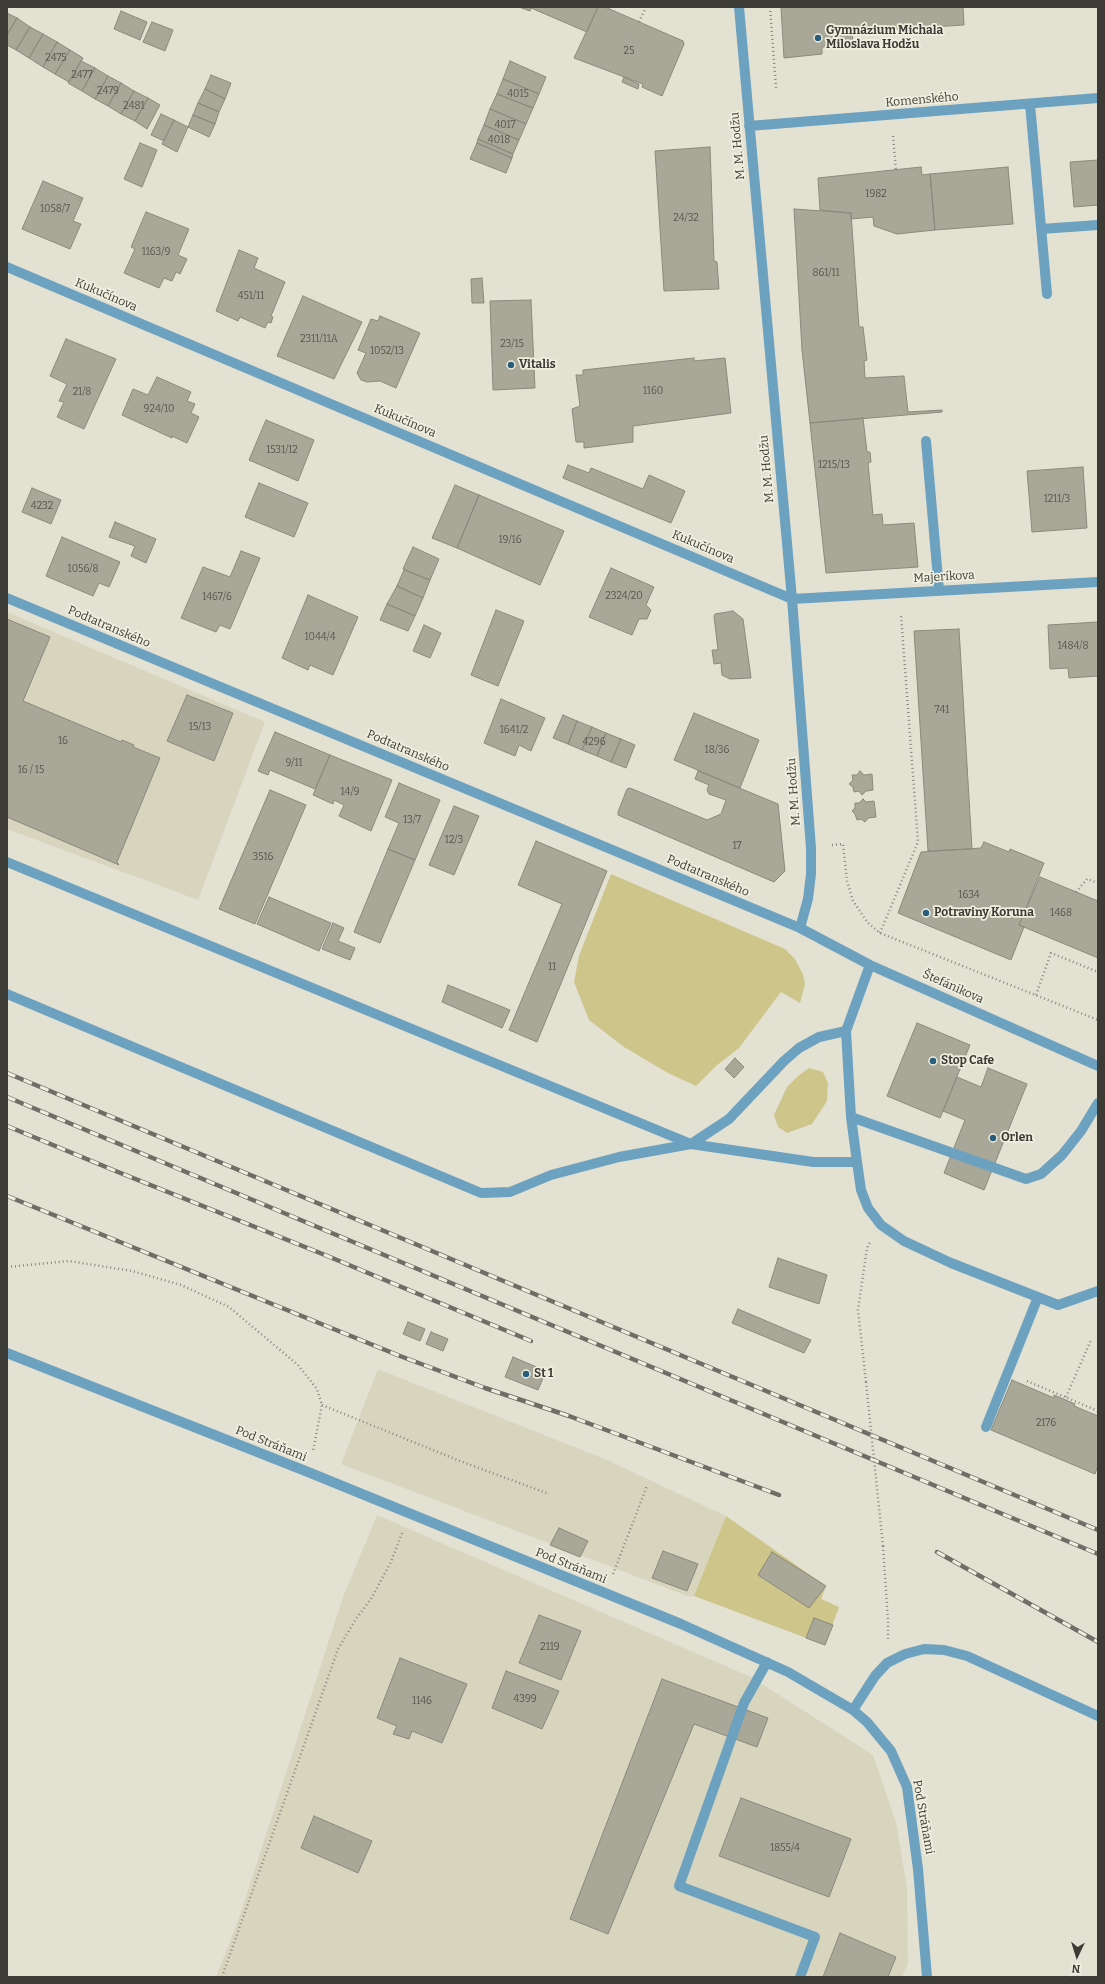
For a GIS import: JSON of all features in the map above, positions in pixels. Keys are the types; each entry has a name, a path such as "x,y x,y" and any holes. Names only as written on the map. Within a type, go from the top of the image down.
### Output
{"street":[{"name":"M. M. Hodžu","path":"739,7 792,598 811,848 810,880 800,928"},
{"name":"Komenského","path":"749,126 1098,98"},
{"path":"1030,104 1047,294"},
{"path":"1041,230 1098,225"},
{"name":"Kukučínova","path":"7,267 792,598"},
{"path":"926,440 939,590"},
{"name":"Majeríkova","path":"792,598 1098,582"},
{"name":"Podtatranského","path":"7,598 800,928"},
{"path":"7,862 691,1144 812,1162 857,1162"},
{"name":"Štefánikova","path":"800,928 870,965 1098,1066"},
{"path":"870,965 846,1031 851,1117 861,1190 868,1208 881,1225 904,1241 944,1260 1058,1305 1098,1291"},
{"path":"7,994 481,1193 510,1192 551,1175 619,1157 691,1144 729,1119 784,1061 799,1048 819,1037 846,1031"},
{"path":"851,1117 1026,1179 1041,1174 1062,1155 1081,1131 1098,1102"},
{"path":"986,1427 1038,1297"},
{"name":"Pod Stráňami","path":"7,1353 308,1472 606,1594 767,1662 788,1672 853,1710 871,1727 891,1751 907,1787 918,1869 927,1977"},
{"path":"853,1710 875,1676 887,1663 905,1654 924,1649 944,1650 967,1656 1098,1716"},
{"path":"767,1662 744,1704 679,1886 815,1937 800,1977"}],"path":[{"path":"639,22 646,7"},
{"path":"770,7 776,88"},
{"path":"893,136 896,170"},
{"path":"880,933 918,842 901,615 893,615"},
{"path":"836,845 842,844 847,881 853,902 868,923 880,933 1098,1020"},
{"path":"1076,892 1088,879 1098,883"},
{"path":"1036,995 1051,952 1098,972"},
{"path":"881,1225 867,1248 858,1310 883,1546 888,1621"},
{"path":"7,1267 68,1262 132,1270 181,1285 229,1307 262,1333 298,1365 317,1389 322,1405 320,1423 308,1472"},
{"path":"1066,1397 1091,1340"},
{"path":"1008,1373 1098,1411"},
{"path":"322,1405 460,1461 549,1494"},
{"path":"606,1594 647,1486"},
{"path":"222,1977 338,1649 371,1599 384,1574 409,1514"}],"shaded area":[{"path":"7,612 265,722 198,900 7,829"},
{"path":"611,874 785,949 795,959 803,974 805,984 800,1003 781,992 739,1048 716,1066 696,1086 668,1073 624,1047 589,1020 574,982 579,956"},
{"path":"809,1068 823,1072 828,1083 827,1101 812,1124 787,1133 778,1127 774,1115 787,1087"},
{"path":"378,1369 607,1460 726,1516 694,1596 690,1597 341,1464"},
{"path":"377,1515 751,1677 873,1755 896,1822 907,1888 908,1964 902,1977 216,1977 238,1921 343,1597"},
{"path":"726,1516 826,1586 821,1599 839,1607 825,1645 694,1596"}],"building":[{"path":"519,7 598,7 587,32 531,8 530,11"},
{"path":"598,7 605,7 683,41 684,44 662,96 642,87 643,84 574,58"},
{"name":"Gymnázium Michala Miloslava Hodžu","path":"781,7 963,7 964,25 852,32 853,44 822,47 822,54 784,58"},
{"path":"121,11 147,22 140,40 114,29"},
{"path":"7,13 17,18 7,35"},
{"path":"17,18 30,27 16,50 7,45 7,35"},
{"path":"152,22 173,30 165,51 143,42"},
{"path":"30,27 43,34 29,58 16,50"},
{"path":"43,34 57,42 43,67 29,58"},
{"path":"57,42 70,50 55,74 43,67"},
{"path":"70,50 83,58 69,82 55,74"},
{"path":"81,61 95,68 82,91 68,83"},
{"path":"510,61 546,77 539,94 503,79"},
{"path":"95,68 108,76 95,99 82,91"},
{"path":"211,75 231,83 225,99 205,89"},
{"path":"108,76 121,83 108,106 95,99"},
{"path":"624,77 639,84 638,89 622,82"},
{"path":"503,79 539,94 533,108 497,94"},
{"path":"121,83 134,91 121,114 108,106"},
{"path":"205,89 225,99 219,112 198,103"},
{"path":"134,91 148,98 135,121 121,114"},
{"path":"497,94 533,108 526,124 490,109"},
{"path":"148,98 160,105 147,129 135,121"},
{"path":"198,103 219,112 215,124 193,115"},
{"path":"490,109 526,124 519,140 484,125"},
{"path":"161,114 174,120 164,141 151,135"},
{"path":"193,115 215,124 209,137 188,127"},
{"path":"174,120 188,127 177,152 162,144"},
{"path":"484,125 519,140 513,154 478,139"},
{"path":"478,139 513,154 512,158 477,143"},
{"path":"140,143 157,150 142,187 124,179"},
{"path":"477,143 512,158 506,173 470,159"},
{"path":"710,147 714,261 717,262 719,289 664,291 655,151"},
{"path":"1098,160 1098,205 1074,207 1070,162"},
{"path":"921,167 922,175 930,174 935,230 897,234 874,226 873,217 851,219 851,213 820,210 818,178"},
{"path":"1008,167 1013,224 935,230 930,174"},
{"path":"43,181 83,198 73,221 81,224 70,249 22,229"},
{"path":"794,209 851,213 859,327 863,327 867,360 864,361 865,378 904,376 908,412 942,410 942,412 810,423 802,350"},
{"path":"146,212 189,229 178,255 187,259 180,274 176,272 172,281 164,278 159,288 124,273 135,249 131,247"},
{"path":"239,250 258,258 254,268 285,282 271,316 273,317 271,323 268,322 265,328 240,317 238,321 216,311"},
{"path":"482,278 484,303 472,303 471,279"},
{"path":"303,296 362,322 334,379 277,356"},
{"path":"531,300 535,388 493,390 490,301"},
{"path":"380,316 420,333 396,388 380,381 367,382 361,380 357,373 366,353 358,350 371,319 378,321"},
{"path":"66,339 116,359 84,429 57,417 64,402 59,401 67,384 50,376"},
{"path":"694,358 694,361 725,358 731,413 633,426 633,442 584,448 584,442 576,442 572,409 580,406 576,375 583,375 583,370"},
{"path":"157,377 191,392 187,401 195,404 191,413 199,417 187,443 172,436 172,438 122,415 133,389 148,395"},
{"path":"863,418 867,452 870,452 871,462 868,463 873,515 882,514 883,525 914,523 918,567 826,573 810,423"},
{"path":"266,420 314,440 298,481 249,460"},
{"path":"568,465 589,473 591,468 643,489 649,475 685,491 671,523 563,478"},
{"path":"1083,467 1087,528 1032,532 1027,471"},
{"path":"259,483 308,503 294,537 245,517"},
{"path":"455,485 479,495 457,548 432,538"},
{"path":"32,488 61,500 51,524 22,512"},
{"path":"479,495 564,531 540,585 457,548"},
{"path":"115,522 156,539 146,563 131,556 135,546 109,537"},
{"path":"62,537 120,562 109,587 99,583 93,596 46,576"},
{"path":"413,547 439,559 430,580 403,569"},
{"path":"241,551 260,558 230,629 220,625 216,632 181,618 203,567 230,577"},
{"path":"611,568 654,587 646,605 651,610 647,619 639,619 632,635 589,617"},
{"path":"404,570 430,580 423,598 397,586"},
{"path":"397,586 423,598 415,616 387,604"},
{"path":"308,595 358,617 333,675 310,665 308,670 282,658"},
{"path":"387,604 415,616 408,631 380,620"},
{"path":"496,610 524,621 498,686 471,675"},
{"path":"733,611 743,619 751,678 730,679 722,675 721,663 714,664 712,650 718,650 714,616 715,614"},
{"path":"7,619 50,637 23,701 121,742 122,740 134,745 133,747 160,758 117,862 119,865 7,817"},
{"path":"1098,622 1098,676 1069,678 1068,668 1050,669 1048,625"},
{"path":"424,625 441,633 430,658 413,651"},
{"path":"959,629 972,849 928,851 914,631"},
{"path":"187,695 233,713 214,761 167,741"},
{"path":"501,699 545,718 531,751 519,745 515,756 484,743"},
{"path":"694,713 759,740 740,788 674,760"},
{"path":"563,715 577,721 568,744 553,738"},
{"path":"577,721 592,727 582,750 568,744"},
{"path":"592,727 606,733 597,756 582,750"},
{"path":"275,732 330,755 315,789 270,770 268,775 258,771"},
{"path":"606,733 621,739 611,762 597,756"},
{"path":"621,739 635,745 626,768 611,762"},
{"path":"330,755 392,780 371,831 339,816 344,805 334,800 333,804 313,795"},
{"path":"698,771 778,804 785,871 774,882 618,815 627,789 630,788 707,820 721,814 726,800 709,794 707,790 709,785 695,779"},
{"path":"860,771 864,775 872,774 873,790 866,791 862,795 859,791 854,792 853,787 849,784 853,780 852,775 857,775"},
{"path":"399,783 440,800 415,860 388,849 399,823 385,817"},
{"path":"270,790 306,805 255,924 219,909"},
{"path":"863,799 866,802 874,801 876,817 868,818 865,822 861,819 857,820 852,811 855,808 855,803 859,803"},
{"path":"454,806 479,816 454,875 429,865"},
{"path":"536,841 607,871 537,1042 509,1030 562,904 518,885"},
{"path":"984,842 1009,852 1010,849 1044,863 1019,925 1024,927 1011,960 898,913 921,852 981,848"},
{"path":"388,849 415,860 380,943 354,932"},
{"path":"1040,877 1098,901 1098,958 1019,925"},
{"path":"269,897 331,923 319,951 257,924"},
{"path":"333,923 344,928 338,941 355,948 350,960 322,949"},
{"path":"448,985 510,1010 502,1028 442,1002"},
{"name":"Stop Cafe","path":"917,1023 970,1045 940,1118 887,1096"},
{"path":"735,1058 744,1067 734,1078 725,1069"},
{"path":"988,1068 1027,1084 984,1190 944,1173 965,1120 943,1111 957,1077 981,1087"},
{"path":"778,1258 827,1275 819,1304 769,1287"},
{"path":"738,1309 811,1340 804,1353 732,1323"},
{"path":"408,1322 425,1329 420,1341 403,1334"},
{"path":"431,1332 448,1339 443,1351 426,1344"},
{"name":"St 1","path":"513,1357 546,1371 538,1390 505,1377"},
{"path":"1012,1380 1054,1398 1054,1395 1075,1404 1074,1406 1098,1416 1098,1466 1095,1474 991,1430"},
{"path":"559,1528 588,1541 580,1557 550,1545"},
{"path":"663,1551 698,1564 687,1591 652,1578"},
{"path":"772,1552 826,1586 809,1608 758,1575"},
{"path":"539,1615 581,1631 561,1680 519,1663"},
{"path":"814,1618 833,1625 825,1645 806,1638"},
{"path":"400,1658 467,1684 442,1743 412,1731 409,1739 393,1734 397,1726 377,1718"},
{"path":"506,1671 559,1691 542,1729 492,1708"},
{"path":"662,1679 768,1718 757,1747 694,1724 608,1934 570,1919"},
{"path":"741,1798 851,1839 829,1897 719,1856"},
{"path":"314,1816 372,1841 358,1873 301,1848"},
{"path":"840,1933 896,1957 888,1977 823,1977"}],"railway":[{"path":"7,1073 1098,1530"},
{"path":"7,1097 1098,1554"},
{"path":"7,1126 325,1255 531,1341"},
{"path":"7,1196 400,1356 485,1388 569,1416 779,1495"},
{"path":"937,1552 1098,1642"}],"place":[{"name":"Gymnázium Michala Miloslava Hodžu","path":"818,38"},
{"name":"Vitalis","path":"511,365"},
{"name":"Potraviny Koruna","path":"926,913"},
{"name":"Stop Cafe","path":"933,1061"},
{"name":"Orlen","path":"993,1138"},
{"name":"St 1","path":"526,1374"}]}
